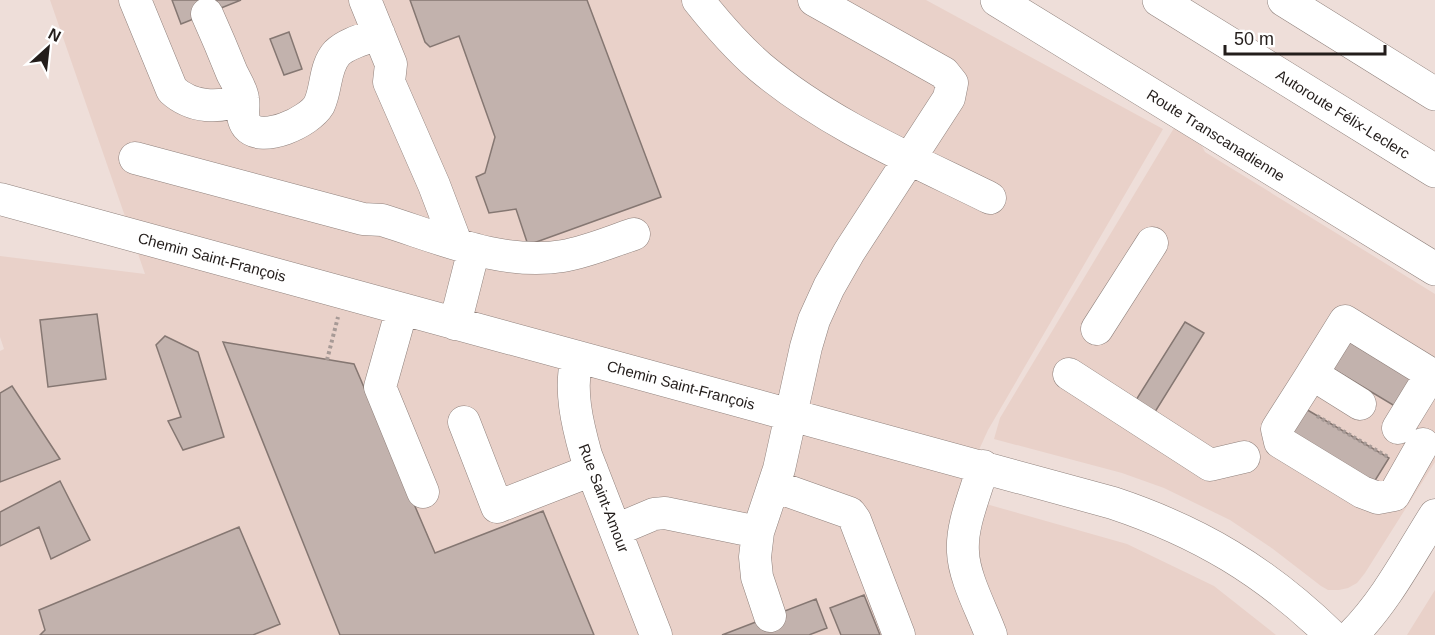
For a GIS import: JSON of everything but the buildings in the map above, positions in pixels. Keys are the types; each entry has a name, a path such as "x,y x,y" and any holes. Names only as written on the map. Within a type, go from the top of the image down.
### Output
{"main road":[{"name":"Route Transcanadienne","path":"997,0 1435,269"},
{"name":"Autoroute Félix-Leclerc","path":"1159,0 1435,171"},
{"path":"1284,0 1435,94"}],"street":[{"path":"135,0 172,90 181,98 213,106 229,105 243,99"},
{"path":"365,0 391,64 389,82 434,185 465,246 455,324"},
{"path":"698,0 738,46 787,88 817,108 909,158 990,198"},
{"path":"770,616 757,577 755,557 758,532 779,469 814,320 829,287 949,98 952,83 948,75 814,0"},
{"path":"207,14 243,99 242,115 247,126 256,132 279,131 296,126 318,108 332,61 337,54 346,46 379,34"},
{"path":"135,158 363,219 382,220 465,246 518,259 541,259 583,252 634,234"},
{"name":"Chemin Saint-François","path":"0,199 1113,503 1188,531 1232,556 1268,580 1331,635"},
{"path":"1098,329 1152,243"},
{"path":"402,309 380,387 423,492"},
{"path":"1345,321 1431,374 1410,436 1394,495 1378,498 1362,492 1280,442 1277,429 1312,374 1345,321"},
{"name":"Rue Saint-Amour","path":"577,357 574,376 579,431 656,635"},
{"path":"1069,374 1210,465 1244,457"},
{"path":"1312,374 1360,404"},
{"path":"464,422 497,507 592,470"},
{"path":"983,466 964,532 963,551 966,568 991,635"},
{"path":"774,486 850,513 855,520 899,635"},
{"path":"616,530 654,514 665,513 758,532"},
{"path":"1352,635 1382,600 1435,515"}],"path":[{"path":"327,360 338,317"},
{"path":"1309,411 1389,458"}],"shaded area":[{"path":"50,0 926,0 1163,129 988,430 958,496 1127,544 1214,586 1276,635 0,635 0,351 4,349 0,337 0,256 145,274"},
{"path":"1174,128 1202,146 1205,152 1435,294 1435,462 1365,573 1357,583 1348,588 1328,590 1230,520 1164,488 1122,473 994,439 1000,418"},
{"path":"1435,590 1435,635 1407,635"}]}
